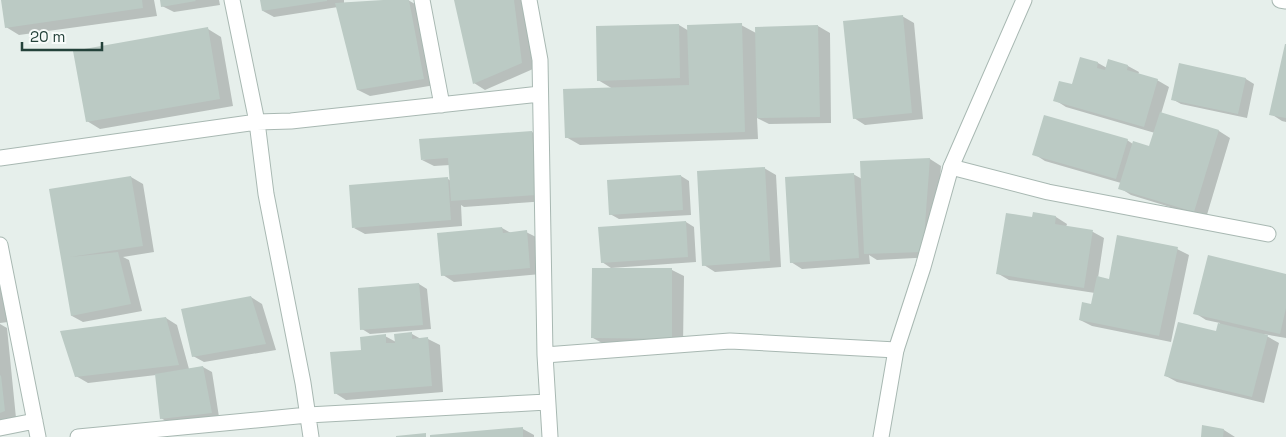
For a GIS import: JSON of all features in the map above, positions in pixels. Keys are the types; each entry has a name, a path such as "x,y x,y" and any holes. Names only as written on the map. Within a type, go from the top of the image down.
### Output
{"street":[{"path":"232,0 257,122 266,194 303,383 311,437"},
{"path":"422,0 442,105"},
{"path":"530,0 540,60 545,355 550,437"},
{"path":"881,437 896,350 923,267 950,167 1024,0"},
{"path":"1280,0 1286,1"},
{"path":"0,158 257,122 540,94"},
{"path":"950,167 1048,192 1268,234"},
{"path":"0,245 38,437"},
{"path":"545,355 730,341 896,350"},
{"path":"78,437 308,414 547,402"},
{"path":"0,428 35,421"}],"building":[{"path":"1,0 142,0 143,8 5,28"},
{"path":"160,0 195,0 196,1 161,7"},
{"path":"260,0 327,0 327,1 262,11"},
{"path":"409,0 424,79 357,90 335,3"},
{"path":"454,0 514,0 522,63 473,84"},
{"path":"903,15 912,113 853,119 843,21"},
{"path":"742,23 745,132 565,138 563,89 689,85 687,25"},
{"path":"679,24 680,78 597,81 596,26"},
{"path":"818,25 820,117 757,118 755,27"},
{"path":"208,27 220,99 86,122 73,51"},
{"path":"1286,44 1286,118 1269,115"},
{"path":"1080,57 1098,62 1097,68 1105,70 1108,59 1128,65 1127,70 1158,79 1144,127 1053,101 1059,81 1072,84"},
{"path":"1179,63 1246,78 1238,114 1171,100"},
{"path":"1160,112 1219,130 1194,212 1118,189 1133,141 1149,146"},
{"path":"1044,115 1128,139 1116,179 1032,155"},
{"path":"532,131 536,195 451,201 448,158 421,160 419,139"},
{"path":"930,158 923,252 864,254 860,161"},
{"path":"765,167 770,261 702,266 697,171"},
{"path":"854,173 859,258 790,263 785,177"},
{"path":"681,175 683,210 609,215 607,180"},
{"path":"131,176 143,246 70,257 118,252 131,304 71,316 49,189"},
{"path":"448,177 451,220 352,228 349,185"},
{"path":"1033,212 1056,216 1055,224 1093,230 1084,288 996,274 1006,213 1032,217"},
{"path":"686,221 688,257 601,263 598,227"},
{"path":"502,227 503,233 527,230 530,268 441,276 437,233"},
{"path":"1117,235 1178,247 1159,336 1079,320 1082,302 1091,304 1097,276 1109,279"},
{"path":"1208,255 1286,274 1286,308 1280,334 1193,314"},
{"path":"592,268 672,268 672,339 591,338"},
{"path":"419,283 423,325 360,330 358,288"},
{"path":"251,296 266,344 192,357 181,309"},
{"path":"166,317 179,365 75,377 60,331"},
{"path":"1178,322 1216,331 1218,323 1268,335 1252,397 1164,376"},
{"path":"412,332 412,339 428,337 432,386 334,394 330,352 361,350 360,337 386,334 386,343 395,343 394,334"},
{"path":"203,366 212,413 160,419 155,374"},
{"path":"0,376 5,411 0,413"},
{"path":"1202,425 1224,429 1223,437 1201,437"},
{"path":"523,427 523,437 430,437 430,435"},
{"path":"426,433 426,437 396,437 396,436"}]}
